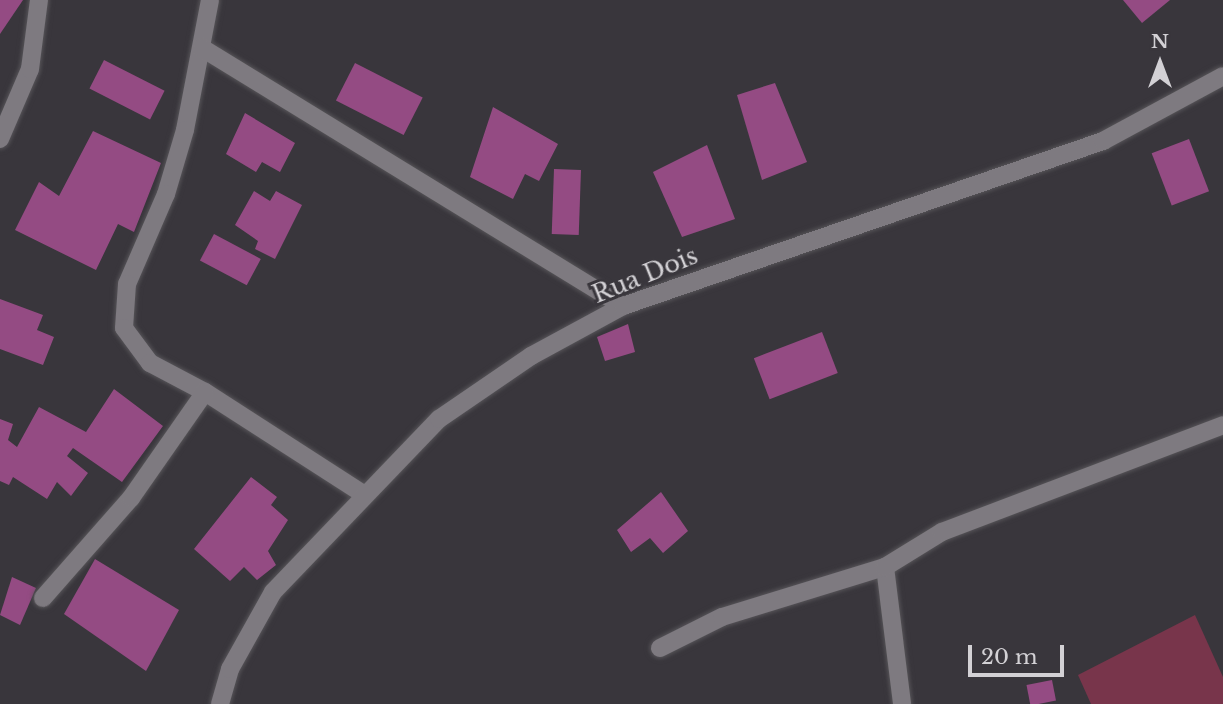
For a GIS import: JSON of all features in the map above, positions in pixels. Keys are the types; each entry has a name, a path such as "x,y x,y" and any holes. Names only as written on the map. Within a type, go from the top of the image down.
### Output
{"street":[{"path":"0,139 30,69 39,0"},
{"path":"210,0 202,48 166,194 127,284 123,310 124,328 133,345 150,363 205,391 363,494"},
{"path":"202,48 622,306"},
{"name":"Rua Dois","path":"220,704 230,669 273,592 363,494 439,419 531,356 622,306 1103,141 1223,76"},
{"path":"43,598 131,498 205,391"},
{"path":"660,648 722,617 885,567 942,532 1223,425"},
{"path":"885,567 902,704"}],"shaded area":[{"path":"1195,615 1223,677 1223,704 1091,704 1078,675"}],"building":[{"path":"0,0 23,0 0,34"},
{"path":"1123,0 1170,0 1142,23"},
{"path":"104,60 165,91 150,119 89,89"},
{"path":"355,63 423,98 404,135 336,100"},
{"path":"775,83 807,162 762,180 737,95"},
{"path":"493,107 558,144 539,181 525,174 513,199 470,177"},
{"path":"245,113 295,143 280,172 262,162 256,172 226,154"},
{"path":"93,131 161,163 134,232 118,224 96,270 15,230 39,182 59,196"},
{"path":"1189,139 1209,191 1172,206 1152,153"},
{"path":"707,145 735,219 682,237 653,172"},
{"path":"554,169 581,170 579,235 552,234"},
{"path":"254,191 270,201 276,191 302,205 275,259 255,249 258,241 235,225"},
{"path":"214,234 261,259 247,285 200,260"},
{"path":"0,299 43,315 37,330 54,337 43,365 0,349"},
{"path":"628,324 635,352 605,361 597,337"},
{"path":"822,332 838,373 770,399 754,358"},
{"path":"114,389 163,426 122,482 73,448 67,456 88,473 71,496 57,482 47,499 13,477 9,485 0,481 0,419 13,424 8,440 17,447 39,407 86,432"},
{"path":"251,477 277,497 271,505 288,520 268,551 276,565 257,580 244,567 230,581 194,549"},
{"path":"661,492 688,531 663,553 650,538 631,552 617,530"},
{"path":"95,559 179,610 146,671 64,614"},
{"path":"12,577 36,588 20,625 0,615"},
{"path":"1052,680 1056,701 1030,704 1026,685"}]}
